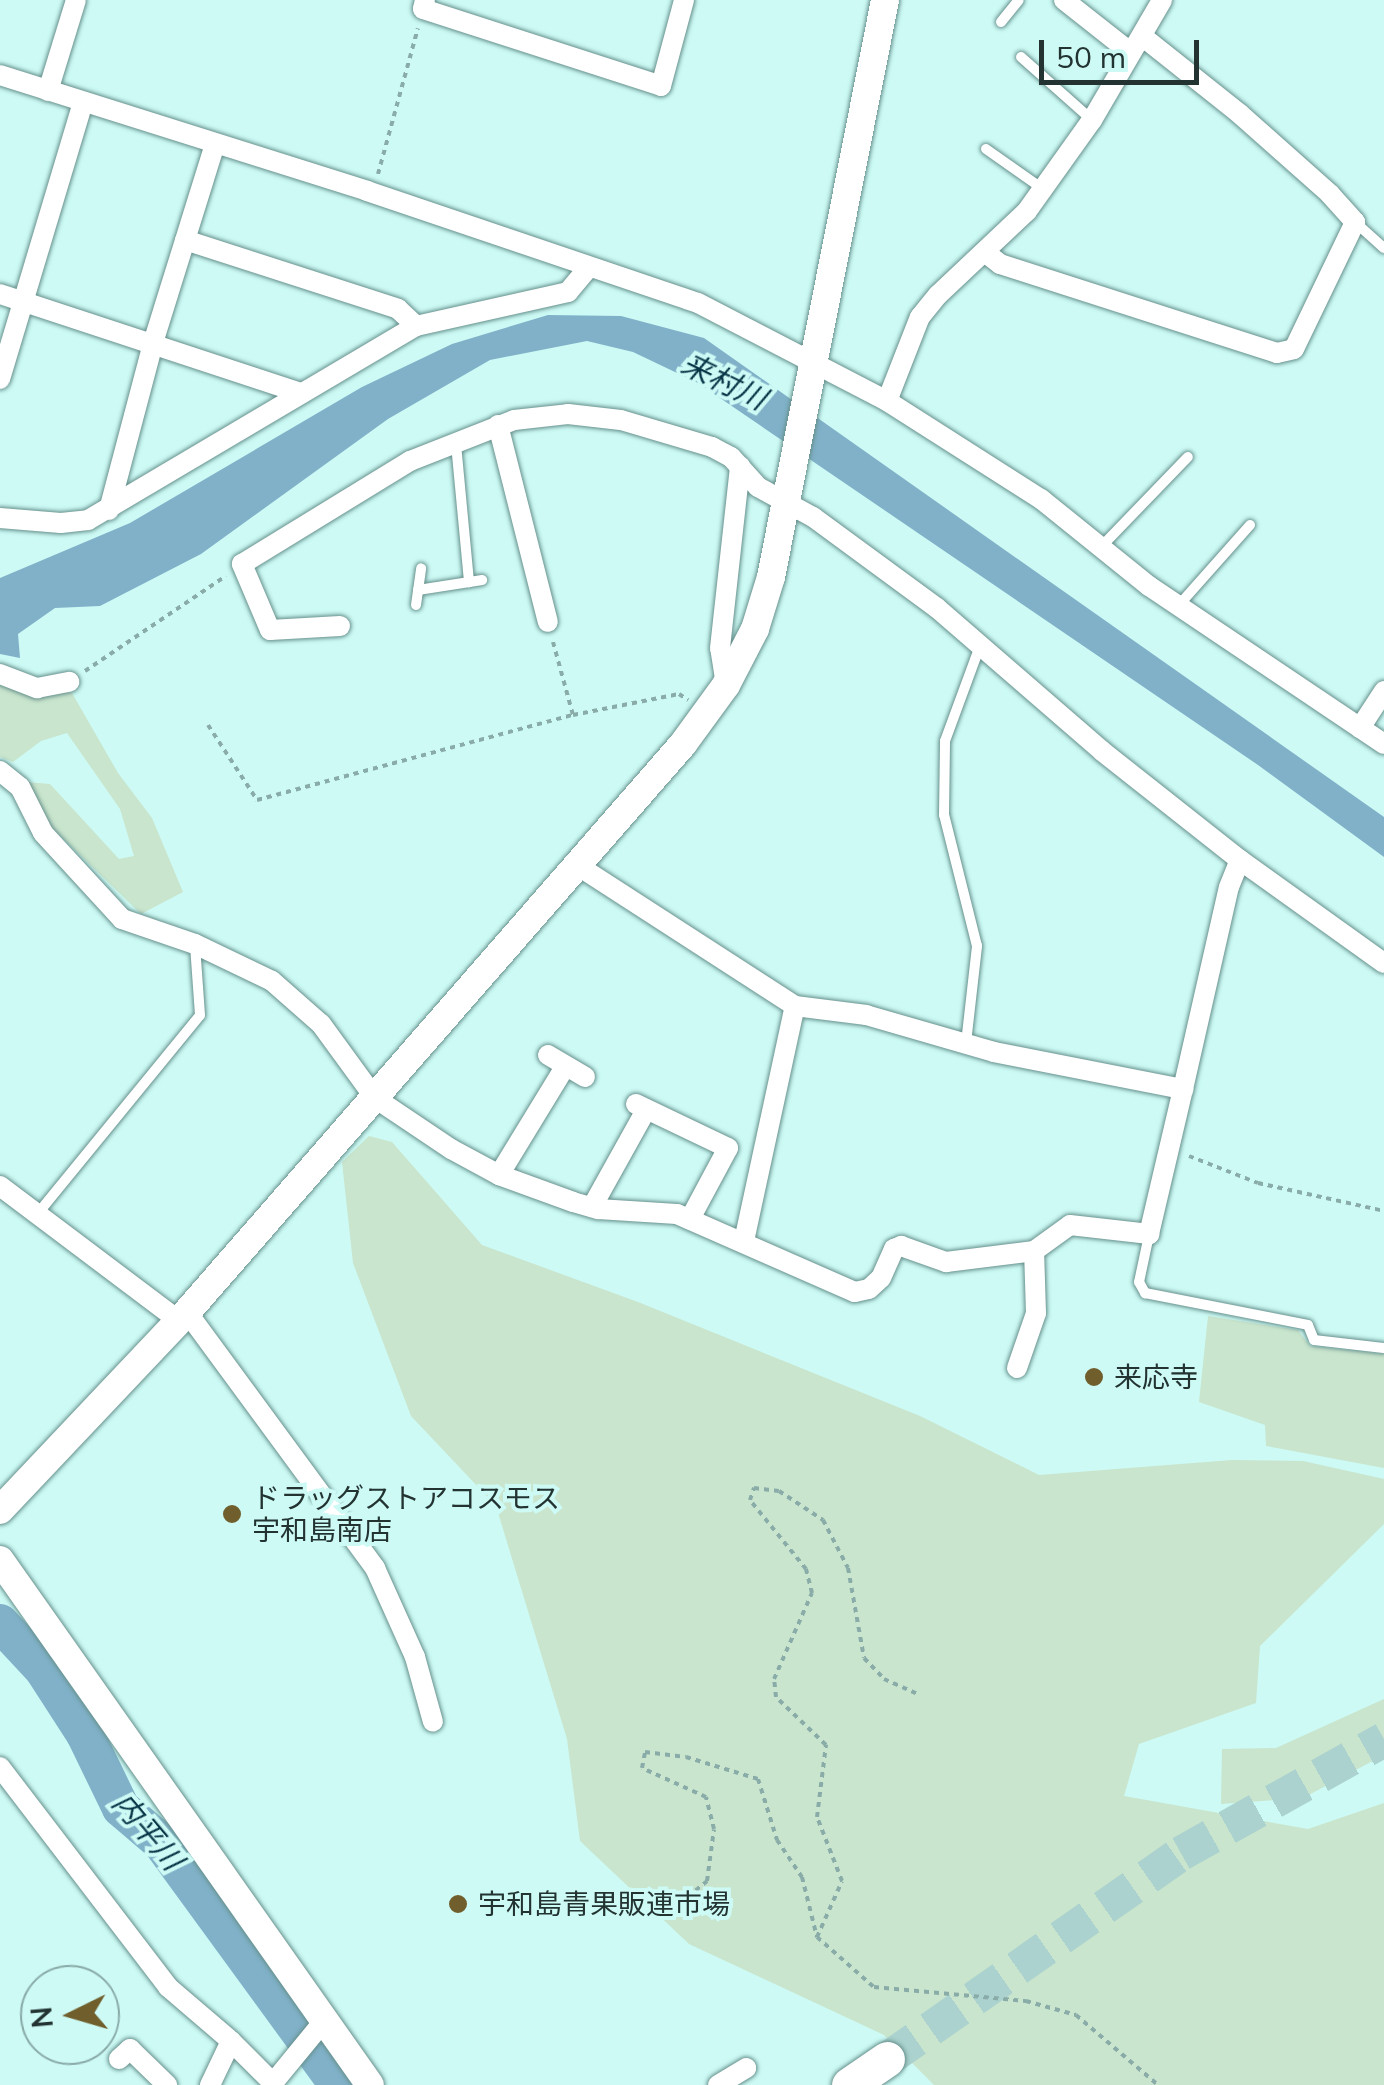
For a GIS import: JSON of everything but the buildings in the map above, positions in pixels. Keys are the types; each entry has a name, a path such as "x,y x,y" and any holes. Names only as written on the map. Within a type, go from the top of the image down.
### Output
{"highway":[{"path":"849,2085 887,2059"}],"street":[{"path":"48,91 76,0"},
{"path":"424,5 662,86 684,0"},
{"path":"0,1510 183,1317 577,865 726,686 754,629 772,577 885,0"},
{"path":"986,252 1000,264 1277,353 1294,349 1354,222 1330,194 1240,114 1064,0"},
{"path":"888,401 920,317 1043,189 1092,120 1162,0"},
{"path":"0,75 373,193 588,269 698,303 813,369 888,401 1041,500 1179,605 1384,744"},
{"path":"0,378 82,102"},
{"path":"109,510 153,342 216,144"},
{"path":"185,240 398,309 416,326"},
{"path":"0,518 61,523 88,520 416,326 568,292 588,269"},
{"path":"0,294 301,393"},
{"path":"340,626 270,630 242,564 410,461 498,425 568,414 621,420 712,447 740,466 758,487 788,494 981,644 1102,751 1240,860 1384,962"},
{"path":"498,425 548,622"},
{"path":"726,686 720,648 740,466"},
{"path":"0,674 37,688 69,682"},
{"path":"1360,728 1384,690"},
{"path":"0,770 20,788 43,833 122,919 195,944 272,982 296,999 321,1024 374,1098 499,1174 592,1207 690,1219 855,1292 870,1289 881,1278 894,1249 901,1246 946,1262 1034,1251 1070,1225 1149,1234 1229,887 1240,860"},
{"path":"577,865 796,1006 866,1015 966,1044 1183,1088"},
{"path":"744,1241 796,1006"},
{"path":"499,1174 557,1061 585,1077"},
{"path":"592,1207 641,1107 728,1148 690,1219"},
{"path":"0,1186 183,1317 375,1568 415,1657 434,1722"},
{"path":"1017,1368 1036,1312 1034,1251"},
{"path":"0,1560 318,2028 370,2085"},
{"path":"0,1767 168,1988 231,2041 273,2084 318,2028"},
{"path":"210,2085 231,2041"},
{"path":"120,2057 130,2048 167,2085"},
{"path":"718,2085 746,2068"}],"lane":[{"path":"1000,22 1019,0"},
{"path":"1021,57 1092,120"},
{"path":"986,150 1043,189"},
{"path":"1354,222 1384,248"},
{"path":"456,440 469,582"},
{"path":"1101,547 1188,457"},
{"path":"1179,605 1250,525"},
{"path":"416,606 420,568"},
{"path":"418,590 482,580"},
{"path":"966,1044 977,946 944,814 945,741 981,644"},
{"path":"39,1212 200,1015 195,944"},
{"path":"1149,1234 1139,1282 1145,1293 1308,1326 1314,1340 1384,1348"}],"path":[{"path":"373,193 424,5"},
{"path":"69,682 242,564"},
{"path":"548,622 573,715"},
{"path":"208,725 257,800 573,715 678,694 708,711"},
{"path":"1170,1151 1216,1164 1258,1183 1384,1210"},
{"path":"817,1938 842,1881 817,1817 826,1745 776,1698 774,1679 812,1594 806,1569 750,1500 754,1488 779,1491 822,1520 848,1568 864,1658 884,1679 920,1695"},
{"path":"680,1903 707,1880 714,1829 706,1798 642,1768 645,1752 686,1757 758,1778 777,1840 802,1877 817,1938 874,1986 1026,2000 1076,2015 1158,2085"}],"green space":[{"path":"0,682 30,692 72,693 118,773 152,818 183,892 141,914 48,824 26,782 50,784 119,859 134,856 120,809 67,733 41,741 13,762 0,757"},
{"path":"369,1136 392,1142 482,1245 638,1302 920,1416 1039,1475 1232,1460 1303,1461 1384,1479 1384,1524 1260,1646 1256,1703 1139,1744 1124,1796 1308,1829 1384,1803 1384,2085 934,2085 884,2035 689,1944 580,1841 567,1739 496,1506 411,1416 353,1263 342,1162"},
{"path":"1208,1316 1298,1330 1310,1346 1384,1354 1384,1468 1266,1446 1265,1425 1199,1402"},
{"path":"1384,1699 1384,1755 1303,1798 1221,1804 1222,1749 1276,1748"}],"water":[{"name":"来村川","path":"548,315 621,316 704,338 1384,817 1384,857 1258,765 698,383 633,352 587,341 490,360 388,419 201,554 100,606 55,608 18,634 20,658 0,654 0,578 130,523 362,387 452,344"}],"waterway":[{"name":"内平川","path":"0,1623 43,1669 85,1734 121,1808 161,1842 338,2085"}],"tunnel":[{"path":"887,2059 1181,1853 1384,1739"}],"place":[{"name":"来応寺","path":"1094,1377"},
{"name":"ドラッグストアコスモス 宇和島南店","path":"232,1514"},
{"name":"宇和島青果販連市場","path":"458,1904"}]}
